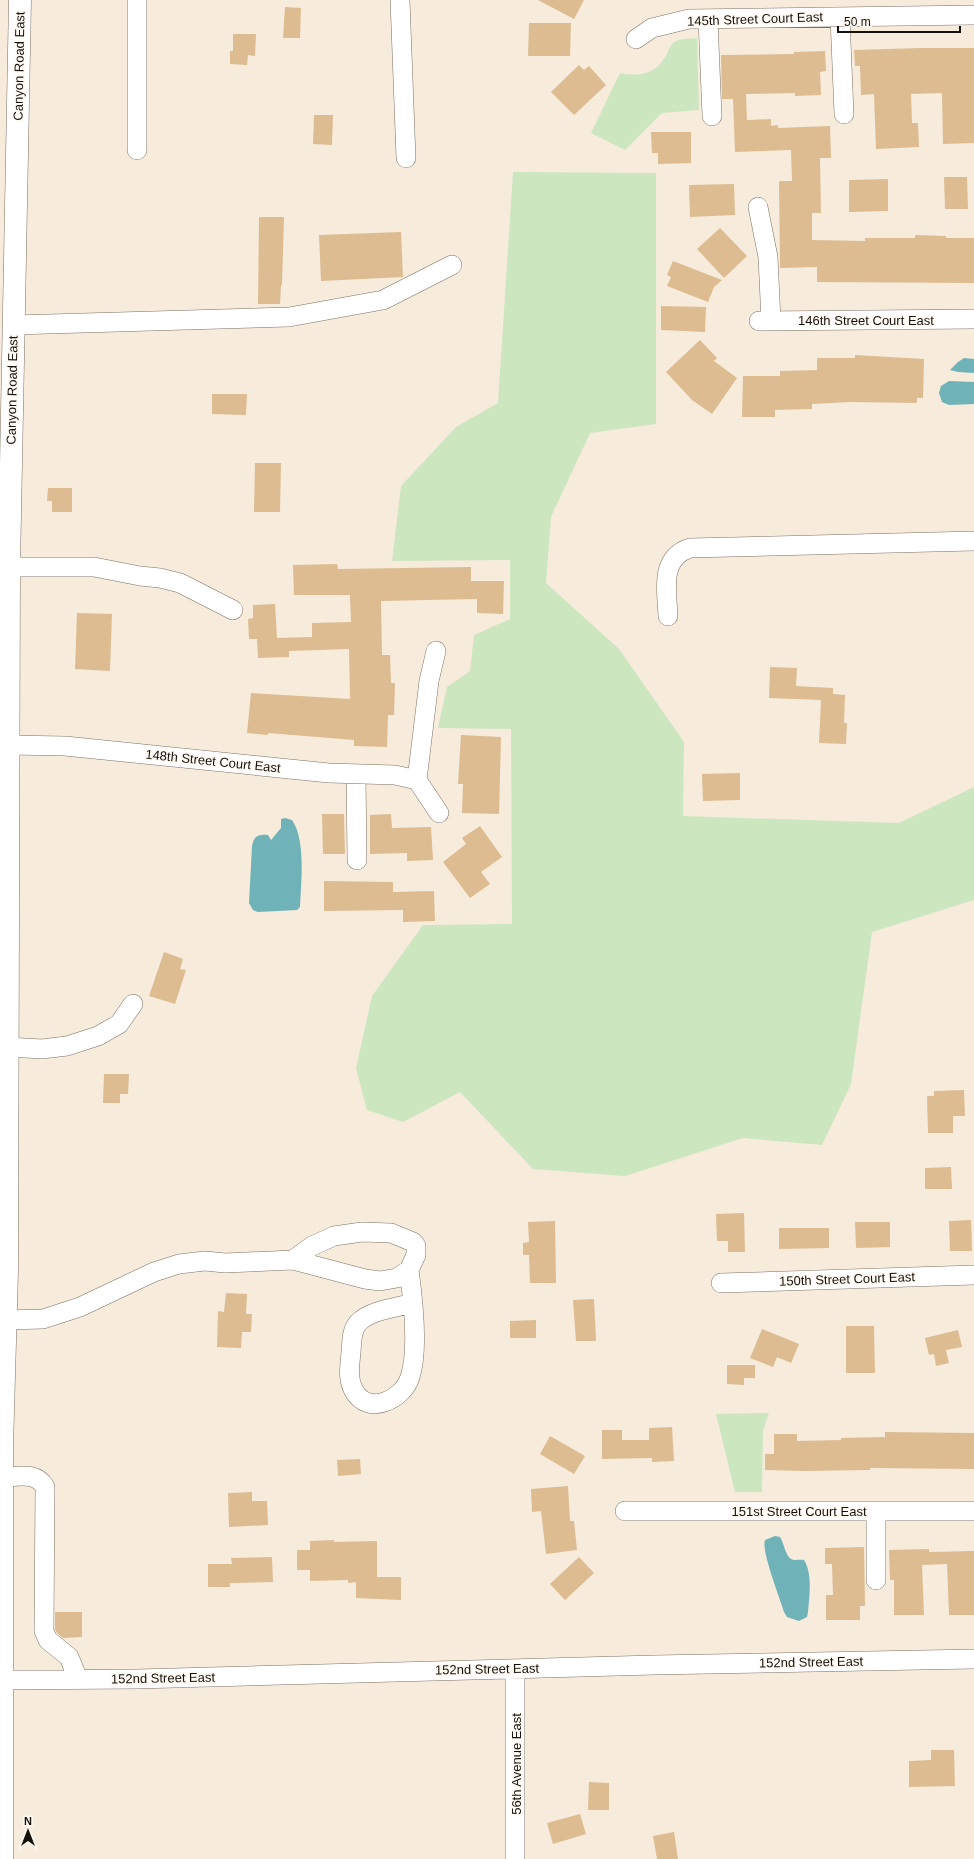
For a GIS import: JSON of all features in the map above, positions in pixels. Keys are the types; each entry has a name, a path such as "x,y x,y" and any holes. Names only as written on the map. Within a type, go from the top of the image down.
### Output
{"main road":[{"name":"Canyon Road East","path":"2,1859 0,1680 2,1477 6,1320 8,1047 4,898 9,745 9,567 20,0"}],"street":[{"path":"137,0 137,150"},
{"path":"400,0 406,158"},
{"name":"145th Street Court East","path":"636,39 652,28 689,20 974,15"},
{"path":"840,17 844,114"},
{"path":"708,19 712,116"},
{"name":"146th Street Court East","path":"758,206 768,257 765,321 974,320"},
{"path":"14,325 289,317 383,300 452,265"},
{"path":"668,616 666,572 672,561 680,553 690,548 974,541"},
{"path":"9,567 94,567 180,583 232,610"},
{"path":"436,651 429,681 417,780 439,813"},
{"name":"148th Street Court East","path":"9,745 65,746 329,773 395,775 417,780"},
{"path":"356,774 357,860"},
{"path":"8,1047 42,1049 67,1046 98,1036 118,1024 133,1004"},
{"path":"6,1320 43,1319 80,1307 154,1272 179,1264 205,1261 225,1263 293,1260 373,1280 397,1278 409,1270 416,1255 416,1246 413,1242 391,1233 362,1232 334,1236 312,1246 293,1260"},
{"path":"409,1270 413,1303 413,1364 410,1378 403,1392 386,1402 368,1402 360,1398 354,1392 350,1373 353,1331 359,1322 373,1314 413,1303"},
{"name":"150th Street Court East","path":"721,1282 974,1275"},
{"path":"2,1477 34,1476 41,1480 45,1487 44,1631 48,1640 69,1657 78,1679"},
{"name":"151st Street Court East","path":"625,1511 974,1510"},
{"path":"876,1511 876,1580"},
{"name":"152nd Street East","path":"0,1680 974,1659"},
{"name":"56th Avenue East","path":"515,1669 515,1859"}],"green space":[{"path":"697,38 699,110 662,113 625,150 591,133 620,73 635,75 653,70 663,61 670,46 674,42 681,39"},
{"path":"513,172 656,173 656,424 590,433 551,517 546,583 619,649 684,742 683,816 899,823 974,787 974,900 872,932 851,1084 822,1145 743,1138 625,1176 533,1169 460,1092 403,1122 367,1110 356,1068 372,996 423,925 512,924 511,729 438,728 447,687 470,671 474,635 510,619 510,560 392,561 401,486 456,427 498,403"},
{"path":"769,1413 763,1431 762,1492 735,1492 716,1414"}],"water":[{"path":"964,358 974,359 974,373 950,370 958,362"},
{"path":"949,381 974,382 974,404 949,405 942,402 939,393 941,386"},
{"path":"285,818 292,820 296,828 301,850 302,874 300,907 297,910 258,912 253,910 249,903 252,846 255,838 261,835 268,835 271,840 281,828 281,819"},
{"path":"775,1536 780,1537 786,1552 791,1559 804,1560 809,1572 810,1586 807,1617 799,1621 787,1617 784,1612 768,1564 765,1540"}],"building":[{"path":"538,0 584,0 574,19"},
{"path":"285,7 301,8 300,38 283,38"},
{"path":"529,23 571,23 570,56 528,56"},
{"path":"233,34 256,34 255,56 248,55 247,65 230,64 230,51 233,51"},
{"path":"974,48 974,143 943,144 942,93 911,94 912,123 918,123 919,147 876,149 874,94 861,95 860,66 855,66 854,50"},
{"path":"825,51 826,71 820,72 821,95 795,96 795,93 746,94 747,120 771,119 771,126 778,125 778,128 830,126 831,158 820,158 821,213 812,213 812,240 865,241 865,238 915,238 915,235 946,236 946,238 974,238 974,283 817,282 817,267 780,268 779,181 792,181 791,150 735,152 733,99 722,99 721,55 794,54 794,52"},
{"path":"579,65 584,70 589,66 606,85 574,115 551,92"},
{"path":"314,115 333,115 332,145 313,144"},
{"path":"651,132 691,132 691,163 658,164 658,153 652,153"},
{"path":"944,177 967,177 968,209 945,209"},
{"path":"888,179 888,211 849,212 849,180"},
{"path":"734,184 735,215 690,217 689,185"},
{"path":"259,217 284,217 280,304 258,304"},
{"path":"720,228 747,256 724,278 697,249"},
{"path":"401,232 403,277 321,281 319,235"},
{"path":"673,261 722,280 714,287 708,302 667,286 671,277 667,275"},
{"path":"661,306 706,307 705,332 661,330"},
{"path":"700,340 717,358 714,361 737,378 712,414 692,400 666,372"},
{"path":"855,355 924,359 923,398 917,398 917,403 850,402 812,404 812,409 775,410 775,417 742,417 743,376 780,376 780,371 817,370 817,358 855,358"},
{"path":"212,394 247,394 246,415 212,414"},
{"path":"255,463 281,463 280,512 254,512"},
{"path":"48,488 72,488 72,512 52,512 52,501 47,501"},
{"path":"337,564 338,569 471,567 471,581 504,581 503,614 477,613 477,599 381,601 382,655 390,655 391,683 395,683 394,715 388,715 387,747 354,746 354,740 268,733 268,735 247,733 251,693 350,699 349,649 289,651 289,657 258,658 257,639 249,639 248,619 253,618 253,605 275,604 277,638 312,637 312,623 351,622 350,595 294,595 293,565"},
{"path":"77,613 112,614 110,671 75,669"},
{"path":"770,667 797,668 796,686 833,688 833,694 845,695 844,723 847,723 846,744 819,743 821,700 769,698"},
{"path":"461,735 501,737 499,814 462,813 463,784 458,784"},
{"path":"740,773 740,800 703,801 702,774"},
{"path":"322,814 344,814 345,854 323,854"},
{"path":"391,814 392,828 431,827 433,860 407,861 407,853 370,854 370,815"},
{"path":"480,826 502,857 481,872 490,884 470,898 443,862 466,844 462,838"},
{"path":"324,881 393,882 393,892 434,891 435,921 403,922 403,910 324,911"},
{"path":"164,952 183,959 180,969 186,970 175,1004 149,996"},
{"path":"104,1074 129,1074 128,1094 120,1094 120,1103 103,1103"},
{"path":"964,1090 965,1116 953,1116 953,1133 928,1133 927,1096 934,1096 934,1091"},
{"path":"951,1167 952,1189 925,1189 925,1168"},
{"path":"744,1213 745,1252 728,1252 728,1241 717,1241 716,1214"},
{"path":"971,1220 972,1251 950,1251 949,1221"},
{"path":"555,1221 556,1283 530,1283 529,1255 523,1255 523,1243 529,1242 528,1222"},
{"path":"855,1222 890,1222 890,1247 856,1248"},
{"path":"779,1228 829,1228 829,1248 779,1249"},
{"path":"226,1293 247,1294 246,1314 252,1314 251,1332 242,1332 241,1348 217,1347 218,1311 224,1312"},
{"path":"594,1299 596,1341 576,1341 573,1300"},
{"path":"536,1320 536,1338 510,1338 510,1321"},
{"path":"846,1326 874,1326 875,1373 846,1373"},
{"path":"762,1329 799,1344 791,1363 777,1357 773,1367 750,1358"},
{"path":"958,1330 962,1347 946,1350 949,1363 936,1366 934,1354 929,1355 925,1338"},
{"path":"727,1365 755,1365 755,1378 744,1378 744,1385 727,1384"},
{"path":"672,1427 674,1461 652,1462 652,1458 602,1459 602,1430 622,1430 622,1440 649,1440 649,1428"},
{"path":"885,1432 974,1433 974,1469 870,1468 870,1470 765,1470 765,1454 774,1454 774,1434 797,1434 797,1441 885,1437"},
{"path":"550,1436 585,1456 574,1474 540,1454"},
{"path":"360,1459 361,1474 338,1476 337,1460"},
{"path":"568,1486 570,1521 574,1521 577,1550 546,1554 541,1511 532,1512 531,1489"},
{"path":"252,1492 252,1501 267,1501 268,1525 229,1527 228,1493"},
{"path":"334,1540 334,1542 377,1541 377,1577 401,1577 401,1600 356,1598 356,1582 348,1583 348,1580 310,1581 310,1570 297,1570 297,1550 310,1550 310,1541"},
{"path":"864,1547 865,1606 860,1606 860,1620 826,1620 826,1595 833,1595 832,1564 825,1564 825,1548"},
{"path":"929,1549 929,1552 974,1551 974,1615 949,1615 947,1564 922,1565 924,1615 894,1615 894,1580 890,1580 889,1550"},
{"path":"272,1557 273,1582 230,1583 230,1587 208,1587 208,1564 232,1564 231,1558"},
{"path":"579,1557 594,1573 565,1600 550,1584"},
{"path":"55,1612 82,1612 82,1637 63,1638 57,1633 55,1629"},
{"path":"931,1750 954,1750 955,1786 909,1787 909,1761 931,1760"},
{"path":"589,1782 609,1783 609,1810 588,1810"},
{"path":"580,1814 586,1834 553,1844 547,1823"},
{"path":"674,1832 678,1859 657,1859 653,1836"}]}
